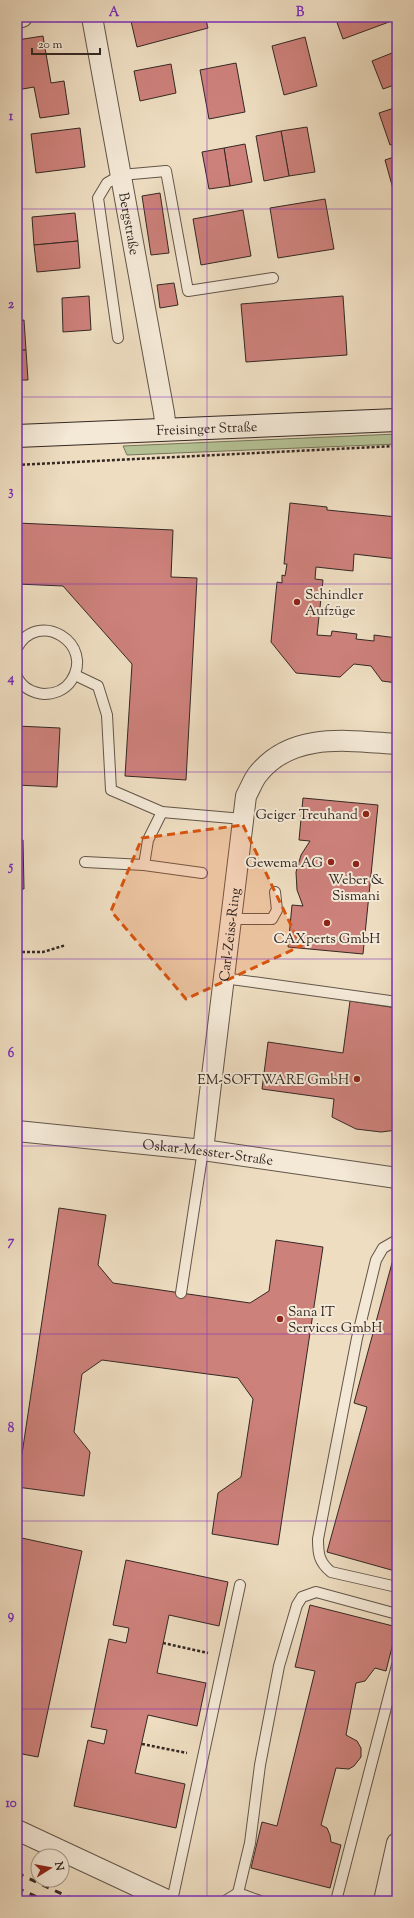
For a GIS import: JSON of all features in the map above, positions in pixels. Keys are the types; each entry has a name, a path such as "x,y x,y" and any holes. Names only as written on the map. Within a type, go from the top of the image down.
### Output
{"main road":[{"name":"Freisinger Straße","path":"17,436 397,420"}],"street":[{"path":"17,18 22,17"},
{"name":"Bergstraße","path":"92,17 166,430"},
{"name":"Carl-Zeiss-Ring","path":"204,1150 246,796 258,774 274,758 298,746 321,741 397,744"},
{"name":"Oskar-Messter-Straße","path":"17,1131 204,1150 397,1178"},
{"path":"17,1830 171,1901"},
{"path":"384,1901 397,1843"}],"lane":[{"path":"118,338 98,198 107,183 121,175 166,171 188,291 273,278"},
{"path":"17,648 27,636 37,631 47,630 57,632 66,638 73,646 77,666 74,675 68,684 59,691 49,694 38,694 28,689 20,682 17,676"},
{"path":"74,675 98,686 107,715 111,790 162,812 243,819"},
{"path":"144,865 148,840 162,812"},
{"path":"85,862 144,865 202,873"},
{"path":"231,919 272,919 277,910 276,892"},
{"path":"224,978 397,1002"},
{"path":"181,1293 204,1150"},
{"path":"397,1240 383,1248 376,1260 357,1338 318,1539 318,1554 322,1565 331,1572 397,1587"},
{"path":"171,1901 240,1585"},
{"path":"225,1901 238,1893 250,1843 260,1765 279,1666 296,1605 302,1597 316,1592 397,1614"},
{"path":"336,1901 397,1665"},
{"path":"238,1893 260,1901"}],"path":[{"path":"17,465 397,446"},
{"path":"17,952 43,952 66,945"},
{"path":"163,1643 225,1656"},
{"path":"142,1744 203,1757"}],"highlighted area":[{"path":"243,825 301,946 186,999 111,911 142,838"}],"green space":[{"path":"397,434 397,444 127,455 123,446"}],"building":[{"path":"130,17 205,17 208,28 137,47"},
{"path":"335,17 387,17 389,22 343,39"},
{"path":"43,36 51,83 64,81 69,114 40,118 34,87 17,90 17,40"},
{"path":"305,37 317,86 284,95 272,46"},
{"path":"397,51 397,84 383,89 372,61"},
{"path":"236,63 245,112 209,119 200,70"},
{"path":"171,64 176,93 140,101 134,71"},
{"path":"397,107 397,143 390,145 379,113"},
{"path":"307,127 315,172 289,176 281,131"},
{"path":"80,128 85,167 36,173 31,134"},
{"path":"281,131 289,176 264,181 256,136"},
{"path":"245,144 252,182 230,186 224,148"},
{"path":"224,148 230,186 209,189 202,152"},
{"path":"397,156 397,196 395,196 385,160"},
{"path":"160,193 169,253 151,255 142,196"},
{"path":"325,199 334,249 278,258 270,208"},
{"path":"243,210 251,256 201,265 193,219"},
{"path":"75,213 78,241 34,245 32,217"},
{"path":"78,241 80,268 37,272 34,245"},
{"path":"174,283 178,305 160,308 157,285"},
{"path":"89,296 91,330 63,332 62,298"},
{"path":"343,296 347,355 246,362 241,304"},
{"path":"24,320 26,350 17,350 17,321"},
{"path":"17,350 26,350 28,380 17,380"},
{"path":"290,503 327,507 327,510 397,517 397,559 354,554 353,571 316,567 315,579 323,580 317,635 331,636 332,631 357,634 356,639 374,641 374,635 397,638 397,683 382,681 371,666 354,664 340,677 296,673 271,642 277,582 282,583 282,575 285,576 287,564 284,564"},
{"path":"17,523 173,530 171,577 197,578 186,780 125,776 132,664 63,586 17,584"},
{"path":"17,726 60,728 57,787 17,785"},
{"path":"303,798 378,805 363,954 288,947 292,905 303,906 297,890 296,872 301,855 310,841 299,840"},
{"path":"17,840 23,840 24,889 17,889"},
{"path":"350,1001 397,1008 397,1130 381,1132 356,1129 332,1117 334,1099 262,1089 268,1042 343,1053"},
{"path":"59,1208 106,1215 98,1265 113,1283 250,1303 269,1291 276,1240 323,1247 278,1545 212,1534 218,1493 241,1477 253,1399 238,1378 102,1360 82,1374 74,1432 90,1452 84,1496 17,1487"},
{"path":"395,1252 397,1252 397,1565 395,1571 327,1552 367,1407 354,1403"},
{"path":"17,1537 82,1551 38,1757 17,1753"},
{"path":"126,1560 228,1582 219,1626 169,1615 157,1673 206,1683 197,1726 148,1715 135,1773 185,1784 176,1828 74,1806 88,1740 104,1744 107,1730 91,1727 109,1639 126,1643 129,1628 113,1625"},
{"path":"310,1605 397,1627 386,1671 375,1668 365,1681 356,1683 346,1735 357,1741 361,1748 361,1757 354,1766 349,1769 336,1768 321,1825 327,1828 331,1842 341,1845 330,1888 251,1868 262,1822 277,1826 315,1671 295,1667"}],"railway":[{"path":"17,1873 77,1901"},
{"path":"17,1888 46,1901"}],"place":[{"name":"Schindler Aufzüge","path":"297,602"},
{"name":"Geiger Treuhand","path":"366,814"},
{"name":"Gewema AG","path":"331,862"},
{"name":"Weber & Sismani","path":"356,864"},
{"name":"CAXperts GmbH","path":"327,923"},
{"name":"EM-SOFTWARE GmbH","path":"357,1079"},
{"name":"Sana IT Services GmbH","path":"280,1319"}]}
